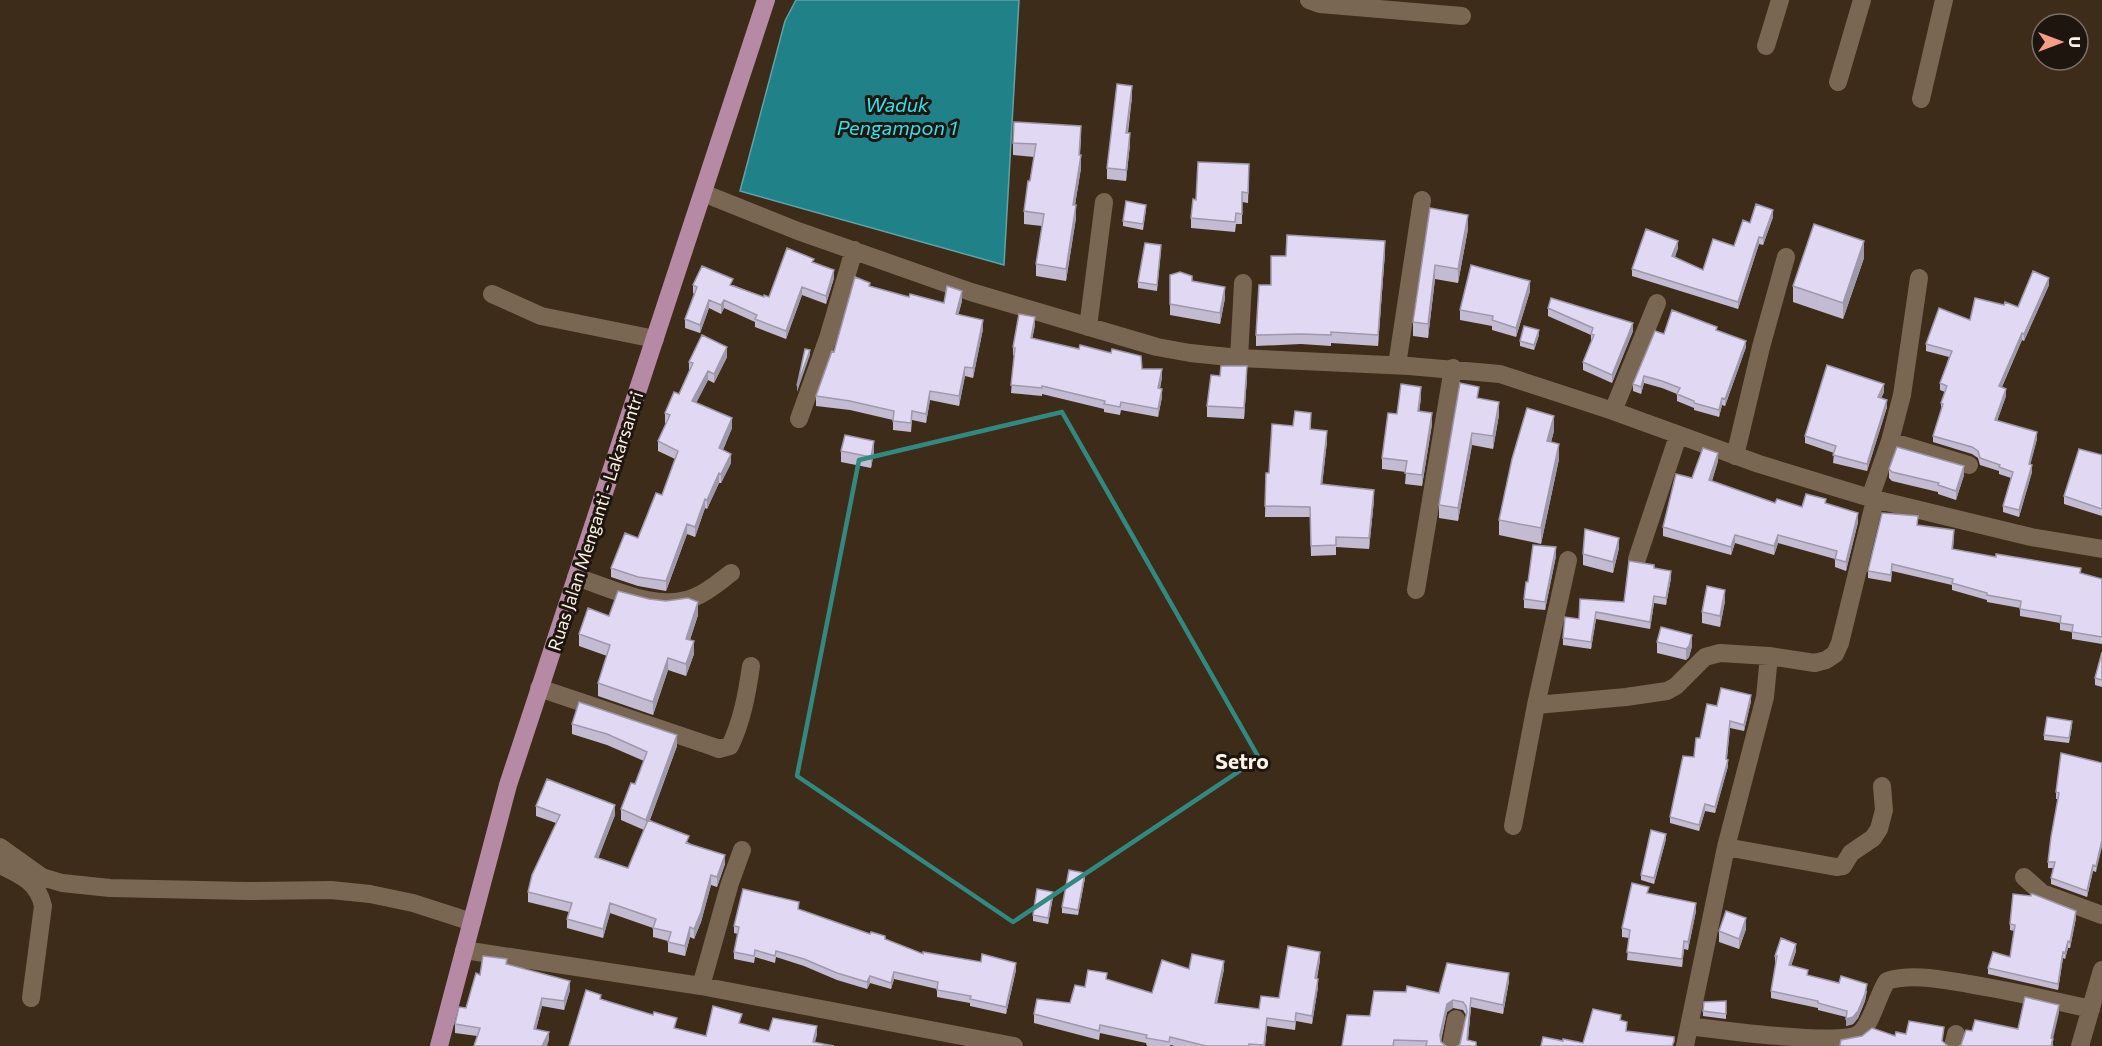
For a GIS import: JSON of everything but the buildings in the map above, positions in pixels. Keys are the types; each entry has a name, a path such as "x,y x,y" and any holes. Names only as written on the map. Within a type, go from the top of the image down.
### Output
{"main road":[{"name":"Ruas Jalan Menganti - Lakarsantri","path":"438,1046 508,785 766,0"}],"street":[{"path":"1309,0 1320,4 1375,4 1462,16"},
{"path":"1766,46 1780,0"},
{"path":"1838,82 1862,0"},
{"path":"1921,99 1944,0"},
{"path":"703,193 798,231 971,292 1157,347 1239,358 1397,365 1500,374 1613,411 1735,456 1872,499 2031,537 2102,549"},
{"path":"1397,365 1422,200"},
{"path":"1088,327 1104,202"},
{"path":"799,419 828,338 854,250"},
{"path":"1735,456 1786,256"},
{"path":"1536,705 1626,698 1667,691 1676,686 1705,657 1720,652 1815,663 1835,654 1840,643 1872,499 1902,395 1919,278"},
{"path":"1239,358 1243,283"},
{"path":"492,294 541,316 655,339"},
{"path":"1613,411 1657,303"},
{"path":"1416,590 1453,369"},
{"path":"1637,559 1678,436"},
{"path":"1890,441 1969,465"},
{"path":"1513,826 1536,705 1568,560"},
{"path":"576,577 635,596 678,602 696,597 731,573"},
{"path":"1685,1046 1726,847 1765,698 1769,656"},
{"path":"539,688 719,749 730,746 737,730 746,701 751,666"},
{"path":"1726,847 1836,867 1843,866 1851,853 1873,838 1879,829 1884,810 1882,786"},
{"path":"0,847 42,877 62,883 110,888 331,890 370,894 413,903 472,922"},
{"path":"700,986 741,850"},
{"path":"0,865 35,886 43,906 31,998"},
{"path":"2024,878 2042,893 2102,915"},
{"path":"464,950 700,986 1014,1046"},
{"path":"2081,1046 2102,970"},
{"path":"1689,1026 1792,1040 1824,1041 1853,1038 1865,1027 1887,981 1899,978 1945,980 2015,992 2091,1009"},
{"path":"1450,1046 1456,1019"}],"highlighted area":[{"path":"1062,412 1259,758 1013,922 797,776 859,460"}],"water":[{"name":"Waduk Pengampon 1","path":"796,0 1019,0 1004,265 740,191 785,21"}],"district":[{"name":"Setro","path":"1242,760"}]}
